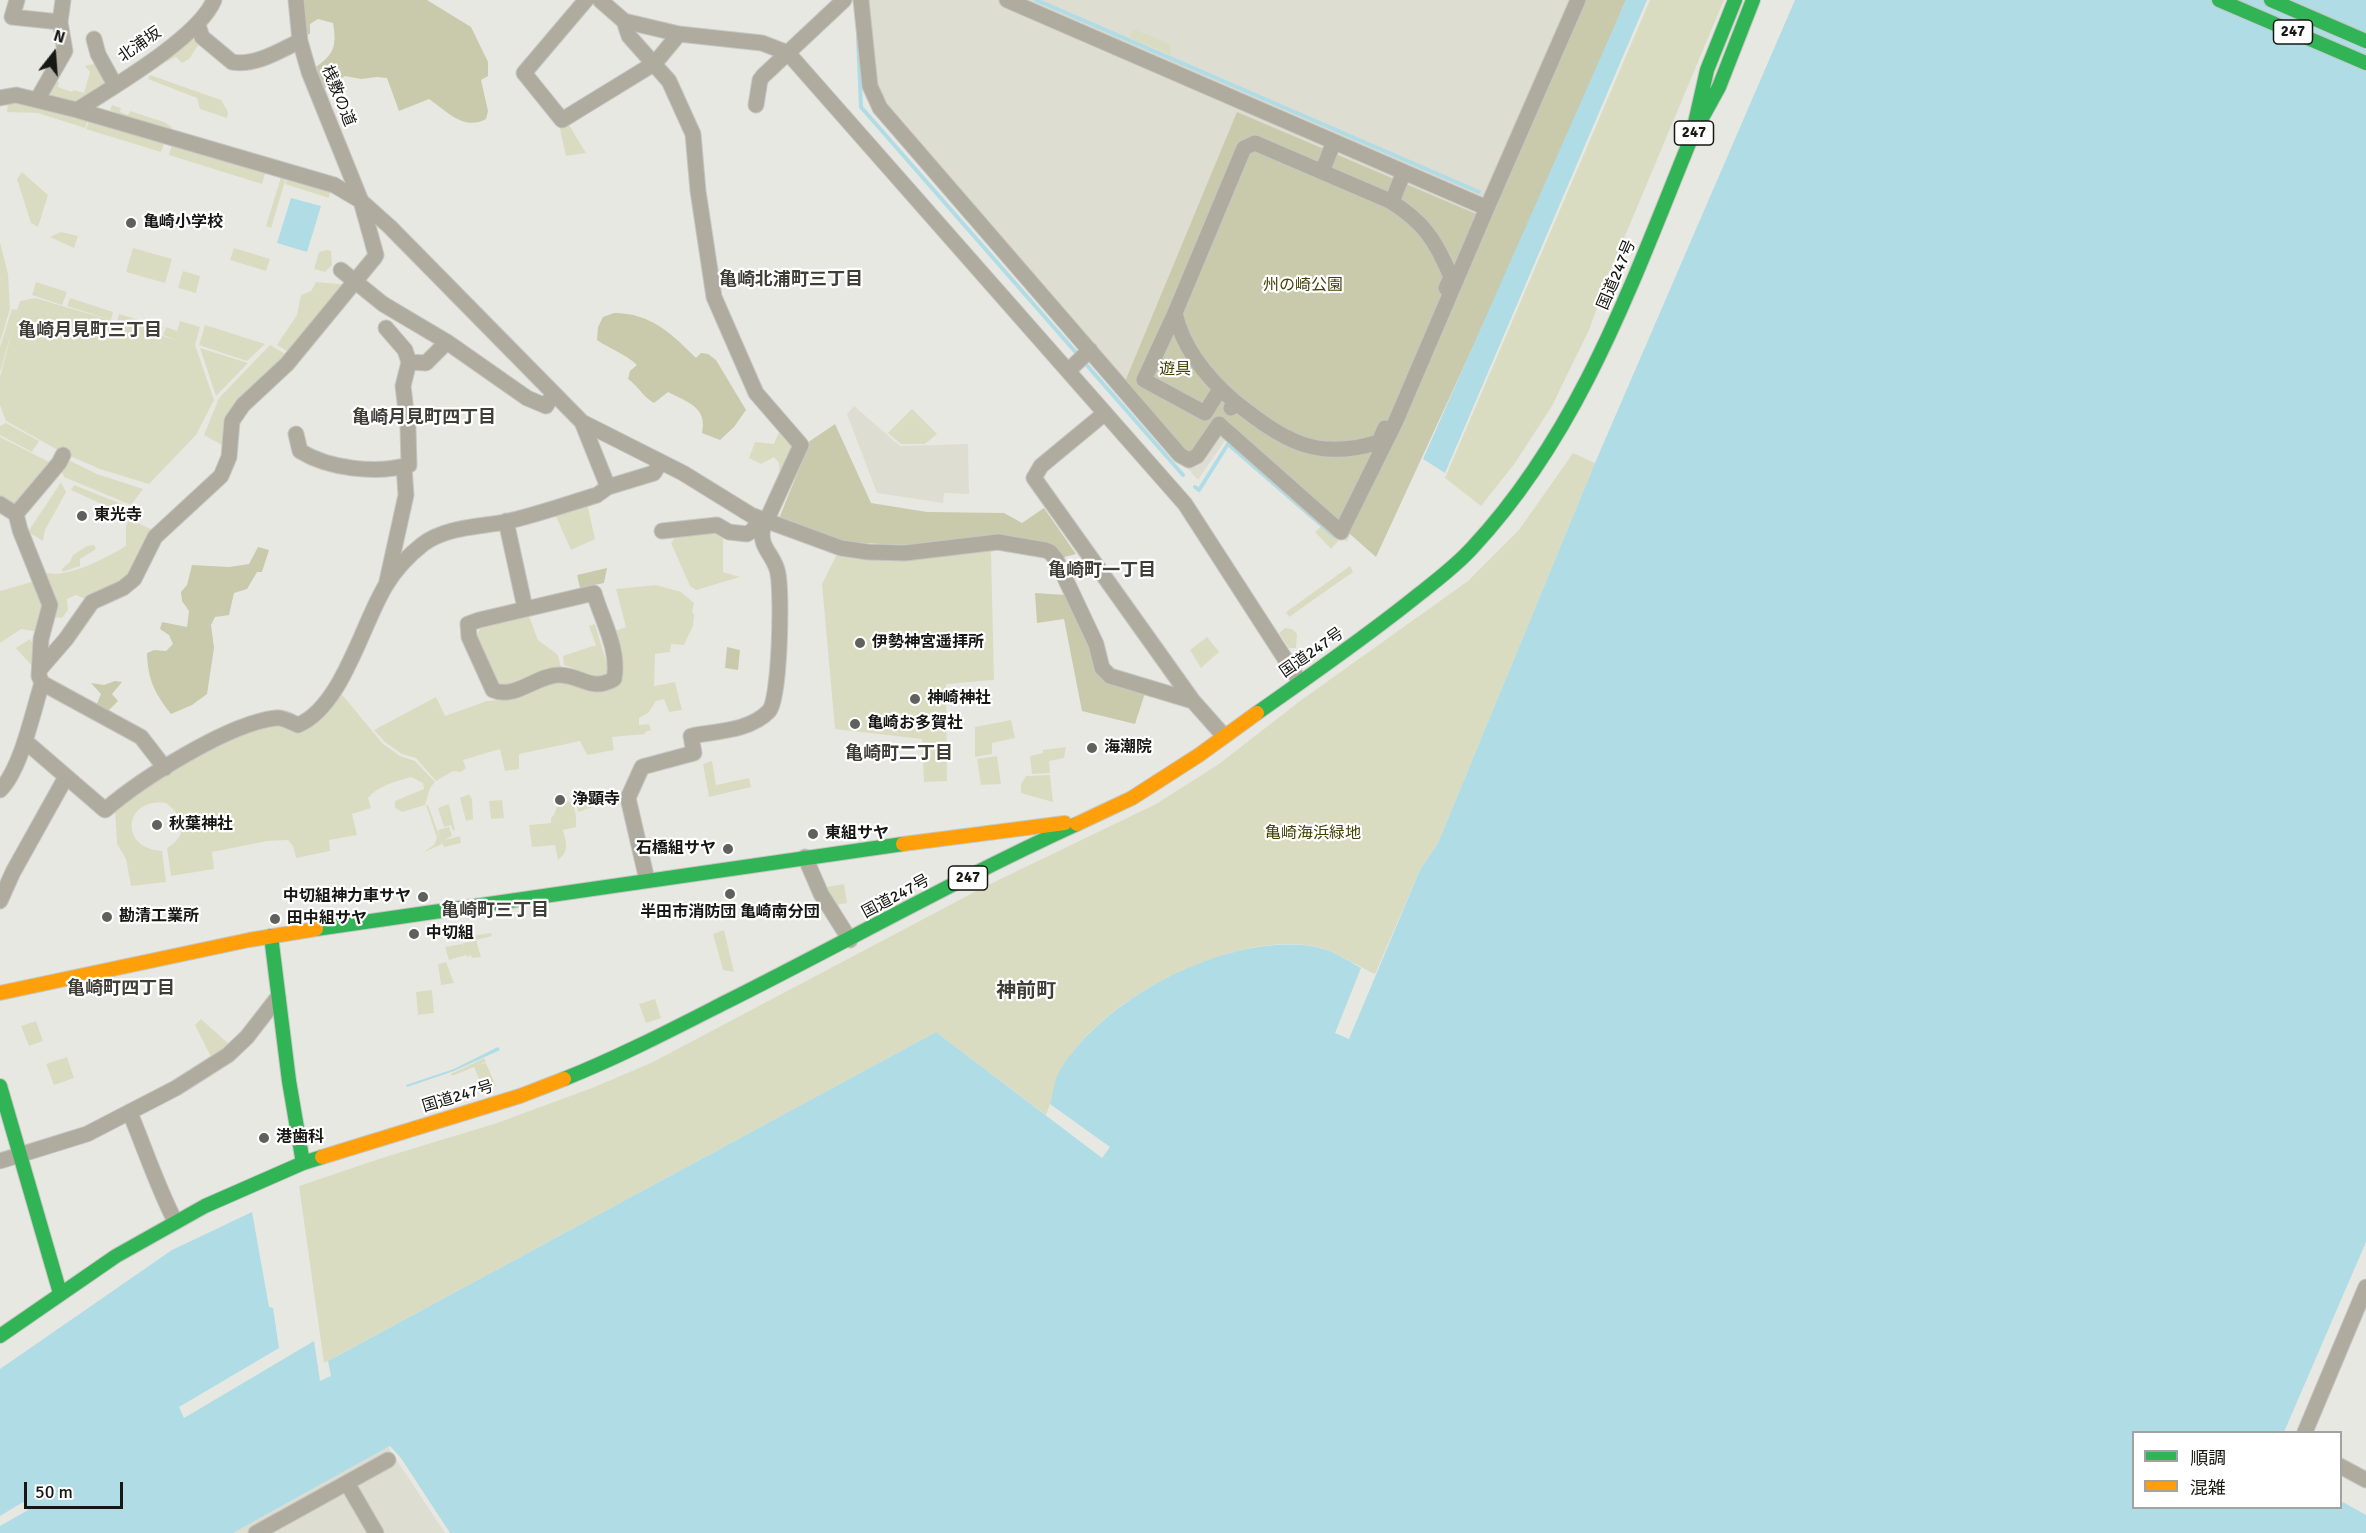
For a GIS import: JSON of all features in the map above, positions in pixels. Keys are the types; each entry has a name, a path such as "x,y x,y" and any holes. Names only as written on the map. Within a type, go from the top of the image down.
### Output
{"main road":[{"name":"国道247号","path":"1692,136 1707,70 1735,0"},
{"name":"国道247号","path":"0,1336 116,1256 175,1221 235,1192 303,1163 520,1096 560,1081 648,1042 1029,846 1132,798 1199,755 1386,621 1472,549 1524,485 1566,421 1584,389 1623,305 1692,136 1719,87 1753,0"},
{"name":"247","path":"2219,0 2366,63"},
{"name":"247","path":"2271,0 2366,41"},
{"path":"0,993 271,936 805,857 998,830 1079,822"},
{"path":"271,936 289,1081 303,1163"},
{"path":"0,1086 60,1293"}],"street":[{"path":"17,0 12,17 60,22"},
{"path":"36,100 65,51 60,22 63,0"},
{"name":"北浦坂","path":"77,110 198,25 214,0"},
{"name":"桟敷の道","path":"296,0 300,41 309,72 362,201"},
{"path":"586,0 524,73 559,118 565,119 655,63 679,34"},
{"path":"600,0 624,21 679,34 762,43 788,52 1185,504 1299,682"},
{"path":"756,105 760,80 844,0"},
{"path":"861,0 870,86 880,108 1086,354 1184,459 1192,460 1197,456 1219,424 1341,532 1395,423 1578,0"},
{"path":"1007,0 1487,208"},
{"path":"624,21 629,36 669,81 693,134 698,191 714,297 756,393 801,446 763,521 761,536 778,571 782,604 775,692 771,709 746,726 691,736 694,753 642,767 628,798 647,880"},
{"path":"198,25 202,37 232,62 238,63 252,62 300,41"},
{"path":"94,39 98,54 115,85"},
{"path":"0,98 16,95 77,110 334,185 362,201 582,422 710,488 763,521 841,548 868,552 905,553 998,542 1014,543 1050,552 1056,559 1096,644 1105,672 1110,676 1193,701"},
{"path":"1175,313 1188,348 1211,381 1220,389 1233,405 1284,437 1319,449 1349,449 1379,442 1451,277 1431,236 1414,218 1392,202 1255,143 1244,148 1175,313 1144,380 1205,413 1220,389"},
{"path":"1322,172 1331,148"},
{"path":"1392,202 1401,179"},
{"path":"41,676 92,602 123,588 134,579 155,537 221,476 229,457 232,421 243,405 287,364 356,283 376,255 362,201"},
{"path":"341,270 383,304 447,342 527,398 546,406 553,394"},
{"path":"296,434 300,451 308,456 350,469 409,465 403,386 409,362 405,350 386,328"},
{"path":"409,362 426,363 447,342"},
{"path":"1069,370 1086,354"},
{"path":"1105,413 1041,466 1034,478 1193,701 1224,736"},
{"path":"582,422 608,487"},
{"path":"16,514 59,463 63,455"},
{"path":"386,585 410,555 433,538 457,530 506,521 597,495 608,487 654,473 660,463"},
{"path":"25,741 105,810 122,795 165,768 247,724 279,717 298,724 315,715 328,700 364,634 386,585 406,495 404,467"},
{"path":"0,504 16,514 20,531 50,605 41,639 41,676 25,741 11,774 0,790"},
{"path":"506,521 525,608"},
{"path":"662,531 717,525 729,531 747,534 763,521"},
{"path":"594,593 614,655 616,670 614,679 605,684 594,685 561,675 551,676 508,692 500,693 493,690 469,637 468,624 525,608 594,593"},
{"path":"41,676 141,737 165,768"},
{"path":"0,901 13,872 66,777"},
{"path":"805,857 821,894 849,940"},
{"path":"0,1161 87,1134 176,1088 228,1055 247,1037 278,997"},
{"path":"130,1113 158,1190 175,1221"},
{"path":"2305,1431 2366,1287"},
{"path":"256,1533 388,1460"},
{"path":"2342,1467 2366,1480"},
{"path":"347,1483 376,1533"}],"shaded area":[{"path":"856,0 1576,0 1347,542 1228,436 1198,480 865,97"},
{"path":"854,406 900,446 968,444 969,494 944,493 943,503 877,493 847,414"},
{"path":"388,1447 445,1533 233,1533"}],"green space":[{"path":"302,0 427,0 471,27 488,62 488,76 481,80 488,111 486,119 470,123 463,121 429,99 399,111 387,78 361,79 345,76 323,89 313,69 330,55 335,38 333,23 318,19 310,24 310,34 306,35"},
{"name":"州の崎公園","path":"1583,0 1626,0 1524,236 1376,557 1225,424 1192,451 1184,451 1124,384 1237,112 1488,219"},
{"path":"1650,0 1724,0 1612,267 1589,330 1552,406 1515,463 1481,506 1445,478"},
{"path":"1133,29 1170,44 1171,55 1130,38"},
{"path":"190,37 199,44 189,59 182,63 176,57 152,69"},
{"path":"98,63 110,83 76,104 48,95 51,81 59,82 58,87 84,93 90,72 85,66"},
{"path":"150,75 221,100 228,112 227,118 200,109 197,98 148,79"},
{"path":"8,101 89,117 85,128 38,113 7,112"},
{"path":"112,105 121,108 120,112 128,115 130,111 164,122 172,127 170,132 113,114 114,111 110,110"},
{"path":"90,118 165,141 161,152 86,129"},
{"path":"569,125 586,153 566,156 560,129"},
{"path":"173,142 266,171 262,184 169,155"},
{"path":"22,172 48,195 38,227 31,223 17,179"},
{"path":"281,177 286,178 271,228 266,226"},
{"path":"287,179 330,192 329,198 285,184"},
{"path":"61,232 78,236 74,248 50,237"},
{"path":"0,242 8,274 10,309 0,342"},
{"path":"133,248 172,259 165,283 126,272"},
{"path":"234,248 270,259 266,271 230,260"},
{"path":"331,251 332,265 325,272 314,269 319,252"},
{"path":"183,271 200,276 196,293 178,288"},
{"path":"36,282 67,292 62,305 32,295"},
{"path":"316,282 350,285 290,353 277,345 297,315 301,295 311,291"},
{"path":"35,298 124,324 117,321 119,314 163,327 160,335 178,341 163,335 166,327 177,331 180,321 200,327 195,345 214,400 196,435 149,484 100,469 63,453 6,421 0,405 0,377 13,327 0,372 0,347 12,309 17,310 20,301"},
{"path":"70,298 113,312 111,320 67,306"},
{"path":"614,313 627,314 650,321 669,333 696,358 701,353 708,354 716,360 746,410 734,427 720,440 702,433 702,417 699,411 689,403 668,392 654,403 647,398 628,379 630,371 637,365 597,340 598,327 603,317"},
{"path":"205,325 265,344 247,361 199,345"},
{"path":"270,345 287,355 224,430 222,445 204,435 219,398"},
{"path":"200,348 248,363 216,396"},
{"path":"912,409 937,434 925,444 901,444 888,433"},
{"path":"6,423 39,441 32,452 0,435 0,426"},
{"path":"835,424 871,503 927,512 1004,513 1022,523 1044,508 1076,554 1061,558 1041,545 1028,542 913,545 846,541 817,536 794,528 780,516 804,457 807,443"},
{"path":"779,432 784,432 797,445 780,477 779,463 774,457 761,464 749,458 755,442 774,444"},
{"path":"0,437 53,464 37,478 17,505 0,499"},
{"name":"亀崎海浜緑地","path":"1573,453 1595,463 1438,843 1420,870 1375,974 1326,949 1287,944 1253,947 1217,957 1182,971 1147,989 1116,1009 1090,1032 1066,1063 1046,1115 936,1032 324,1363 299,1186 497,1123 592,1088 651,1063 984,887 1156,804 1219,764 1300,701 1468,581 1519,530"},
{"path":"68,460 97,474 143,489 131,505 64,477 62,472"},
{"path":"61,482 66,492 45,530 43,541 28,532"},
{"path":"74,485 129,507 126,515 71,490"},
{"path":"587,503 595,539 571,550 555,514"},
{"path":"129,519 153,530 129,576 88,600 76,595 67,599 68,610 62,618 54,617 43,572 53,574 74,570 97,562 126,546 126,526"},
{"path":"1325,523 1341,538 1331,549 1315,532"},
{"path":"716,532 723,536 723,572 740,577 696,590 690,586 671,543 676,536"},
{"path":"94,545 96,549 80,559 80,566 62,572 73,555 87,546"},
{"path":"258,547 269,550 262,572 257,572 247,589 234,593 229,615 215,617 211,625 214,648 207,694 192,705 171,714 153,685 147,653 154,650 166,651 173,644 169,635 160,629 162,622 187,627 189,611 182,601 181,592 187,585 192,565 229,567 249,564"},
{"name":"神崎神社","path":"991,550 994,680 946,684 947,781 924,782 922,739 835,729 822,584 836,556 915,560"},
{"path":"1350,566 1353,572 1289,617 1286,612"},
{"path":"607,568 604,583 580,588 577,575"},
{"path":"35,581 44,607 39,632 21,629 0,643 0,591"},
{"path":"656,585 681,592 694,603 693,626 684,645 671,644 670,652 655,654 654,686 675,682 682,710 669,712 664,699 656,701 648,713 639,718 639,725 649,724 651,730 645,734 612,737 614,750 587,755 580,741 519,754 519,769 505,771 500,749 463,760 466,768 461,772 453,771 436,781 416,758 402,754 385,742 374,730 436,697 445,716 487,701 499,700 552,683 568,683 596,692 607,691 622,681 624,667 615,631 626,627 616,589"},
{"path":"1035,593 1066,595 1102,678 1145,693 1135,724 1082,711 1064,619 1037,623"},
{"path":"529,616 538,640 558,655 561,668 545,670 503,687 497,685 476,636 481,627"},
{"path":"595,624 608,668 607,674 597,677 564,665 563,656 596,645 589,626"},
{"path":"1285,628 1292,629 1297,634 1296,648 1289,648 1279,633"},
{"path":"1207,637 1219,652 1201,668 1190,650"},
{"path":"30,639 37,650 37,664 31,665 16,648"},
{"path":"727,647 740,650 738,670 725,668"},
{"path":"115,681 122,682 112,694 118,701 107,712 96,706 101,694 91,683 104,685"},
{"path":"339,691 383,744 400,756 415,761 435,782 430,788 425,805 402,812 395,808 395,801 424,789 423,783 411,777 388,784 372,794 368,798 371,808 352,814 357,835 329,840 330,851 296,858 293,846 288,840 267,841 212,852 214,869 171,876 167,848 179,838 182,826 177,815 166,803 152,803 141,808 135,815 132,824 133,833 138,841 148,848 162,851 166,882 131,886 126,859 117,844 115,808 194,757 240,733 278,723 300,730"},
{"path":"1011,720 1015,738 992,743 992,754 975,757 975,727"},
{"path":"1066,747 1064,758 1049,761 1050,773 1032,774 1030,756 1043,753 1043,750"},
{"path":"997,756 1001,784 981,785 977,759"},
{"path":"712,761 716,785 749,778 751,787 709,797 703,764"},
{"path":"1050,775 1053,802 1021,793 1021,784 1026,776"},
{"path":"590,791 593,807 578,812 575,794"},
{"path":"469,794 472,799 473,819 466,821 460,798"},
{"path":"502,800 504,818 491,819 489,801"},
{"path":"569,801 575,810 576,827 563,830 566,850 558,860 555,845 532,847 529,825 551,823 558,804"},
{"path":"449,804 455,830 453,831 451,825 444,827 438,808"},
{"path":"426,805 428,805 440,838 438,830 449,827 452,836 444,840 460,836 461,843 444,847 441,840 442,844 422,853 434,845 437,838"},
{"path":"844,884 847,903 836,905 826,887"},
{"path":"724,930 734,972 723,970 713,934"},
{"path":"491,933 492,936 476,940 481,957 472,958 471,955 467,957 466,955 449,960 445,947 462,944 463,947 463,943 473,941 472,936"},
{"path":"446,962 454,983 441,985 438,964"},
{"path":"432,990 434,1013 418,1015 416,992"},
{"path":"655,999 661,1018 646,1023 639,1004"},
{"path":"201,1019 231,1046 212,1059 195,1025"},
{"path":"36,1021 43,1041 29,1046 21,1026"},
{"path":"67,1057 74,1078 54,1085 46,1064"},
{"path":"484,1058 486,1062 478,1065 486,1063 496,1086 484,1090 474,1067 452,1076 451,1074"}],"water":[{"path":"1626,0 1647,0 1445,473 1423,459"},
{"path":"1795,0 2366,0 2366,1242 2284,1431 2132,1431 2132,1509 2342,1509 2342,1502 2366,1515 2366,1533 450,1533 401,1458 390,1446 233,1533 0,1533 0,1526 28,1510 23,1502 0,1516 0,1369 172,1250 252,1212 269,1307 273,1308 279,1348 179,1407 184,1418 314,1341 320,1381 331,1376 328,1361 936,1032 1102,1158 1110,1147 1050,1104 1058,1074 1078,1046 1104,1020 1136,996 1171,976 1208,960 1246,949 1282,945 1328,950 1361,968 1335,1033 1349,1039 1420,870 1438,843 1595,463"},
{"path":"291,198 321,206 307,252 277,243"},
{"path":"498,1047 500,1050 454,1071 407,1087 406,1085 454,1069"}],"waterway":[{"path":"1036,0 1479,192"},
{"path":"858,38 861,107 1079,356"},
{"path":"1084,362 1183,475"},
{"path":"1195,487 1199,490 1228,444 1334,536"}],"traffic: fast":[{"path":"1735,0 1707,70 1692,136 1719,87 1753,0"},
{"path":"2219,0 2366,63"},
{"path":"2271,0 2366,41"},
{"path":"1257,713 1358,641 1447,572 1473,547 1511,502 1544,454 1601,352 1692,136"},
{"path":"564,1079 665,1033 988,867 1077,824"},
{"path":"316,929 903,844"},
{"path":"271,936 289,1081 303,1163"},
{"path":"0,1086 60,1293"},
{"path":"0,1336 116,1256 205,1206 303,1163 322,1157"}],"traffic: slow":[{"path":"1077,824 1132,798 1199,755 1257,713"},
{"path":"903,844 1065,823"},
{"path":"0,993 249,940 316,929"},
{"path":"322,1157 520,1096 564,1079"}],"place":[{"name":"亀崎小学校","path":"131,223"},
{"name":"東光寺","path":"82,516"},
{"name":"伊勢神宮遥拝所","path":"860,643"},
{"name":"神崎神社","path":"915,699"},
{"name":"亀崎お多賀社","path":"855,724"},
{"name":"海潮院","path":"1092,748"},
{"name":"浄顕寺","path":"560,800"},
{"name":"秋葉神社","path":"157,825"},
{"name":"東組サヤ","path":"813,834"},
{"name":"石橋組サヤ","path":"728,849"},
{"name":"半田市消防団 亀崎南分団","path":"730,894"},
{"name":"中切組神力車サヤ","path":"423,897"},
{"name":"勘清工業所","path":"107,917"},
{"name":"田中組サヤ","path":"275,919"},
{"name":"中切組","path":"414,934"},
{"name":"港歯科","path":"264,1138"}],"district":[{"name":"亀崎北浦町三丁目","path":"791,280"},
{"name":"亀崎月見町三丁目","path":"90,331"},
{"name":"亀崎月見町四丁目","path":"424,418"},
{"name":"亀崎町一丁目","path":"1102,571"},
{"name":"亀崎町二丁目","path":"899,754"},
{"name":"亀崎町三丁目","path":"495,911"},
{"name":"亀崎町四丁目","path":"121,989"},
{"name":"神前町","path":"1026,992"}],"park label":[{"name":"遊具","path":"1175,370"}]}
